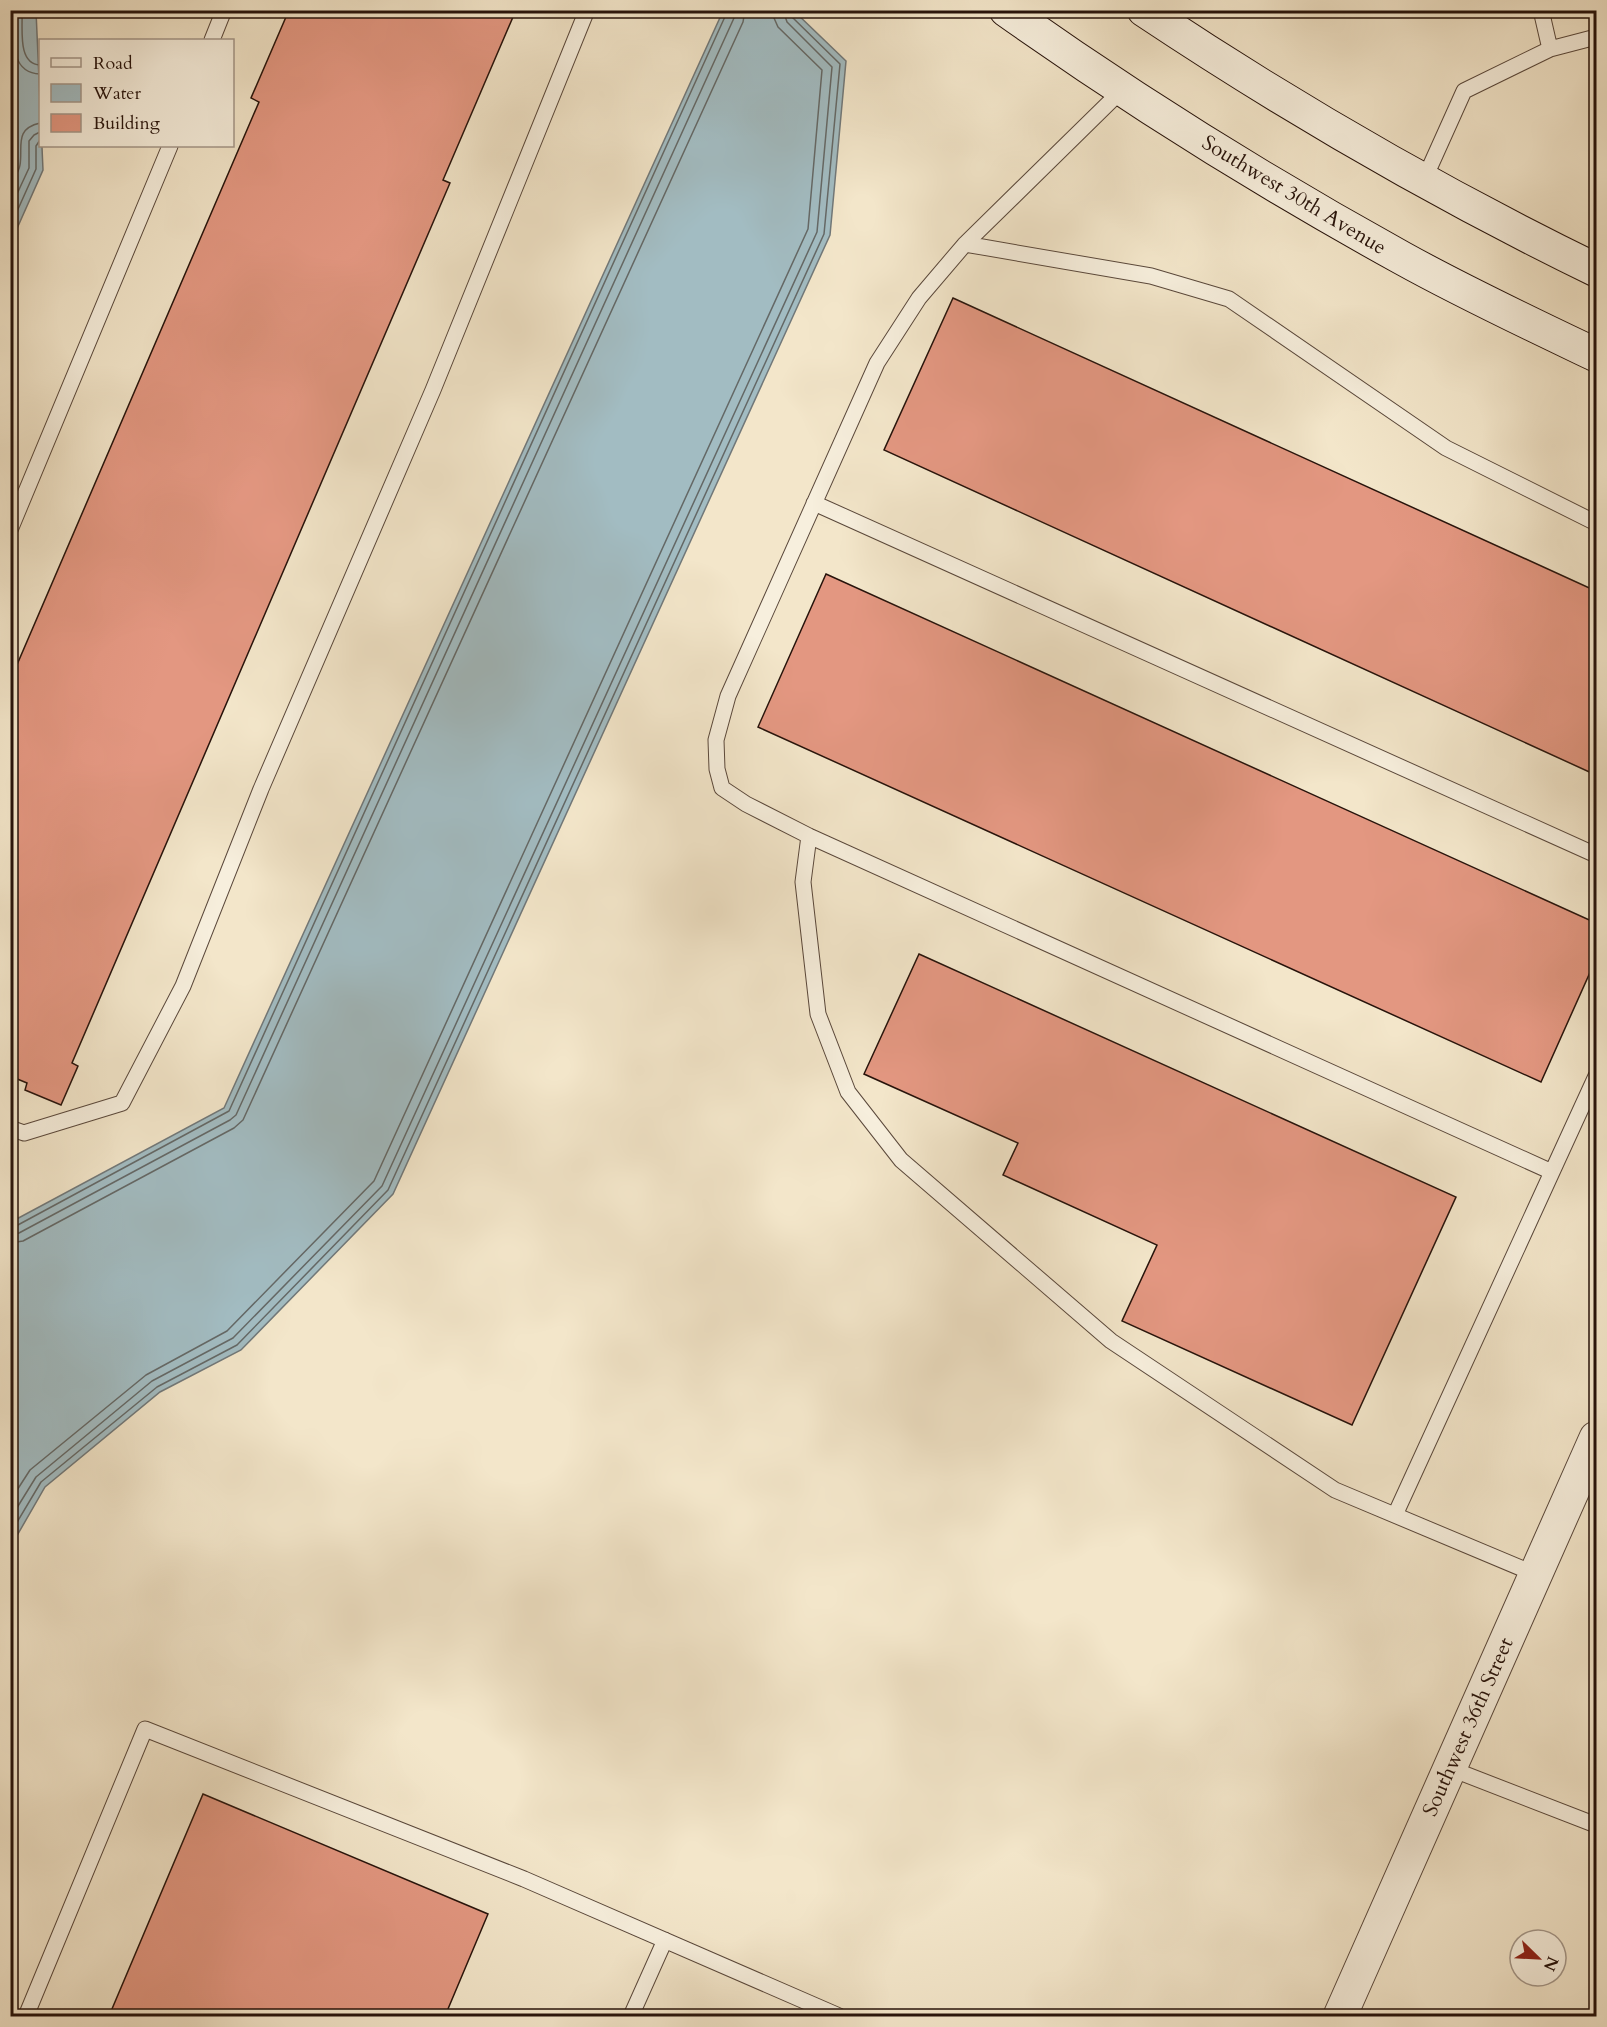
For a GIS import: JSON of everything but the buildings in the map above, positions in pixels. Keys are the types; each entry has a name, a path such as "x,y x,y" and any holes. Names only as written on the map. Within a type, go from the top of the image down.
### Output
{"main road":[{"name":"Southwest 30th Avenue","path":"1006,10 1123,89 1289,193 1403,259 1596,355"},
{"path":"1144,10 1202,49 1424,180 1596,270"},
{"name":"Southwest 36th Street","path":"1340,2016 1596,1438"}],"lane":[{"path":"212,39 224,10"},
{"path":"10,1128 24,1134 122,1103 183,986 261,789 433,390 587,10"},
{"path":"1541,10 1550,49"},
{"path":"1424,180 1464,91 1550,49 1596,37"},
{"path":"1123,89 965,244 919,298 877,363 728,696 716,740 717,769 722,788 746,804 808,836 1552,1172"},
{"path":"10,531 170,147"},
{"path":"965,244 1151,276 1229,299 1446,448 1596,523"},
{"path":"814,503 1596,855"},
{"path":"808,836 803,882 818,1014 848,1092 900,1160 1111,1341 1335,1490 1535,1574"},
{"path":"1395,1515 1596,1076"},
{"path":"26,2016 145,1730 524,1879 839,2016"},
{"path":"1449,1768 1596,1825"},
{"path":"631,2016 664,1940"}],"water":[{"path":"11,10 36,11 39,147 42,147 43,170 11,242"},
{"path":"723,11 794,11 846,61 830,235 393,1194 241,1350 160,1392 45,1487 11,1546 11,1222 224,1108"}]}
